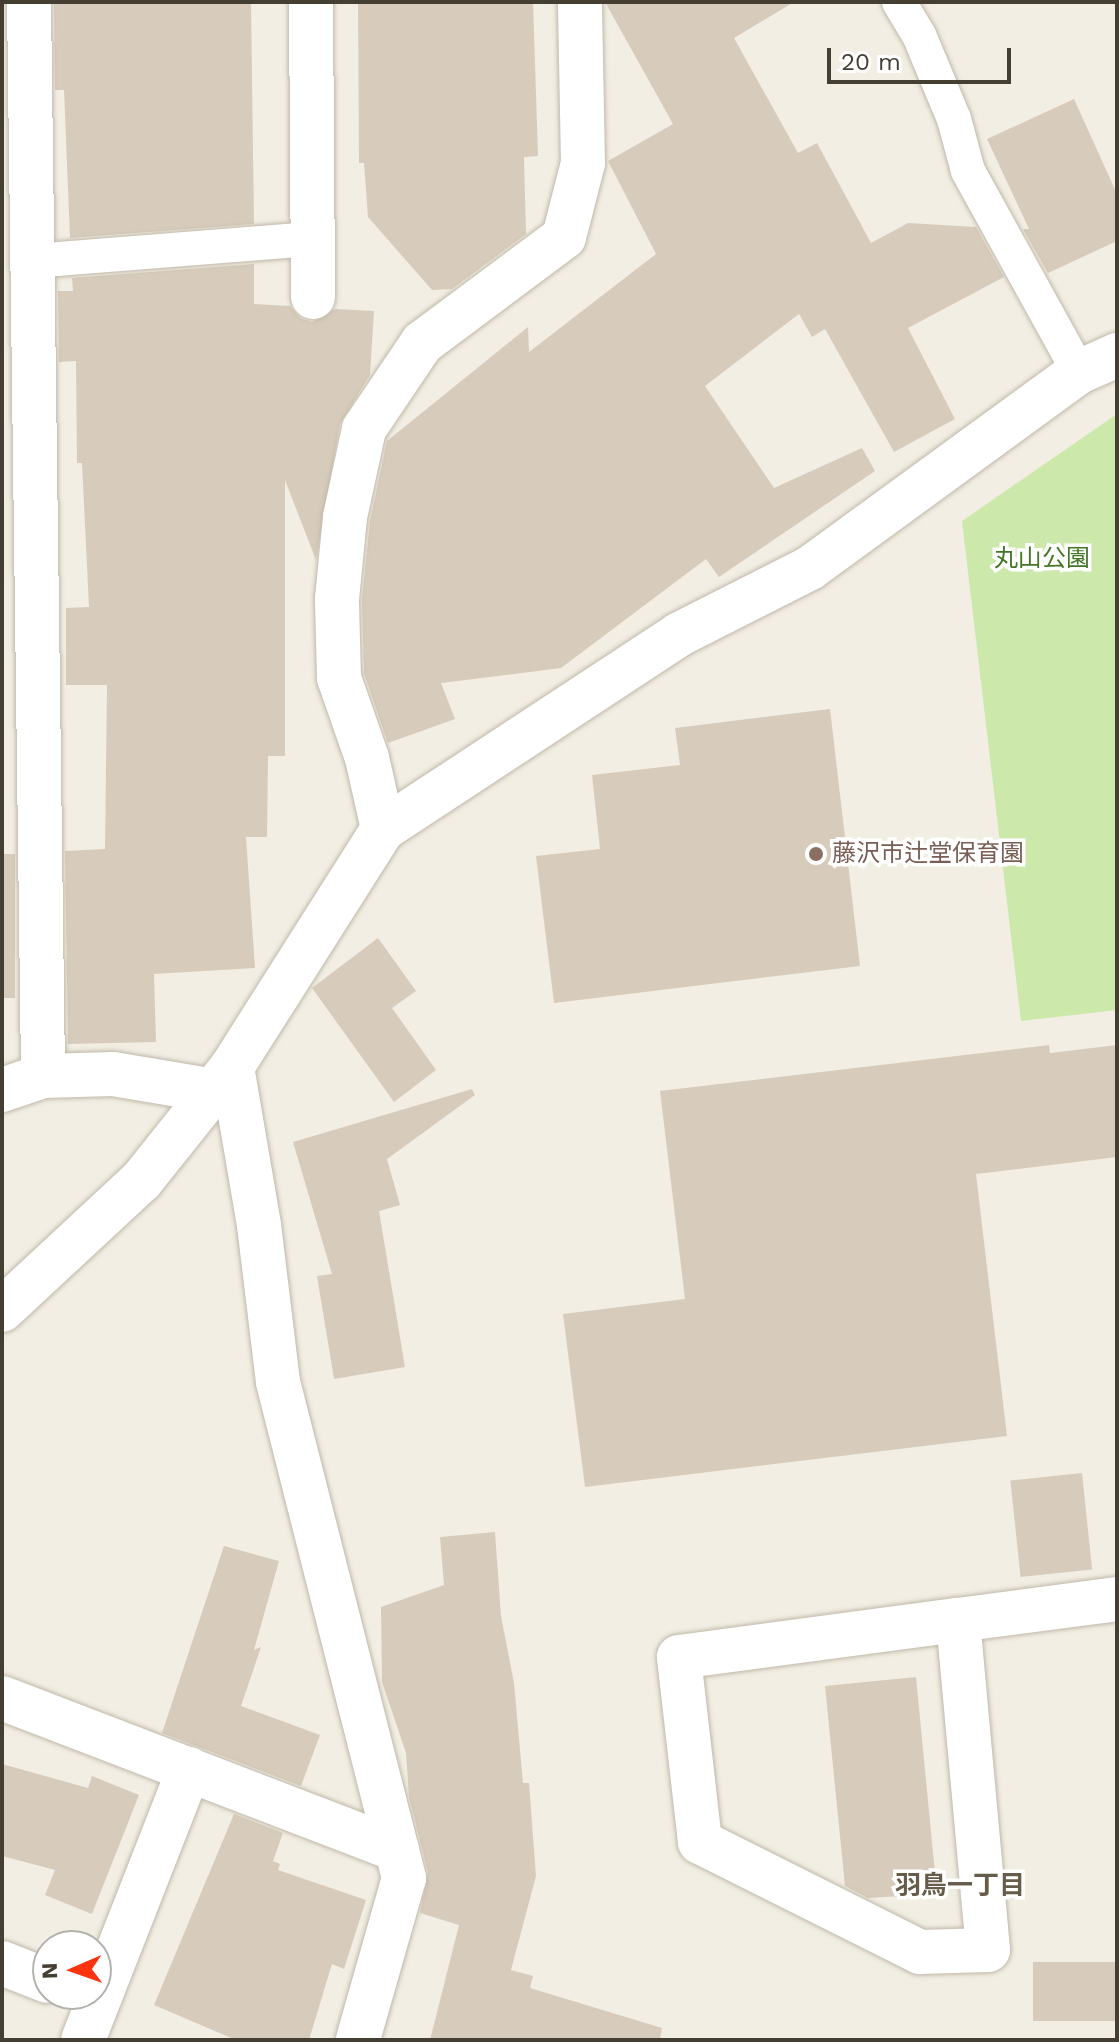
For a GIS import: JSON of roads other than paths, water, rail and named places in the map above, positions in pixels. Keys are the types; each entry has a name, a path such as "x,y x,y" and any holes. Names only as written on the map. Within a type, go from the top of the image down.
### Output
{"street":[{"path":"29,2 43,1076"},
{"path":"311,2 313,297"},
{"path":"383,829 367,758 339,678 337,599 345,517 364,429 422,343 564,237 583,163 580,2"},
{"path":"2,1310 141,1181 221,1079 383,829 678,635 810,568 1098,364"},
{"path":"2,1090 43,1076 113,1074 221,1079"},
{"path":"221,1079 259,1225 278,1382 404,1878 358,2040"},
{"path":"958,1620 988,1950 920,1952 700,1842 679,1657 958,1620 1117,1599"},
{"path":"2,1698 397,1850"},
{"path":"112,1948 189,1769"},
{"path":"2,1963 32,1975"},
{"path":"83,2040 89,2010"}],"lane":[{"path":"899,2 937,77 968,171 1098,364"},
{"path":"32,261 313,239"}],"place":[{"name":"藤沢市辻堂保育園","path":"816,854"}],"district":[{"name":"羽鳥一丁目","path":"960,1886"}],"park label":[{"name":"丸山公園","path":"1042,559"}]}
